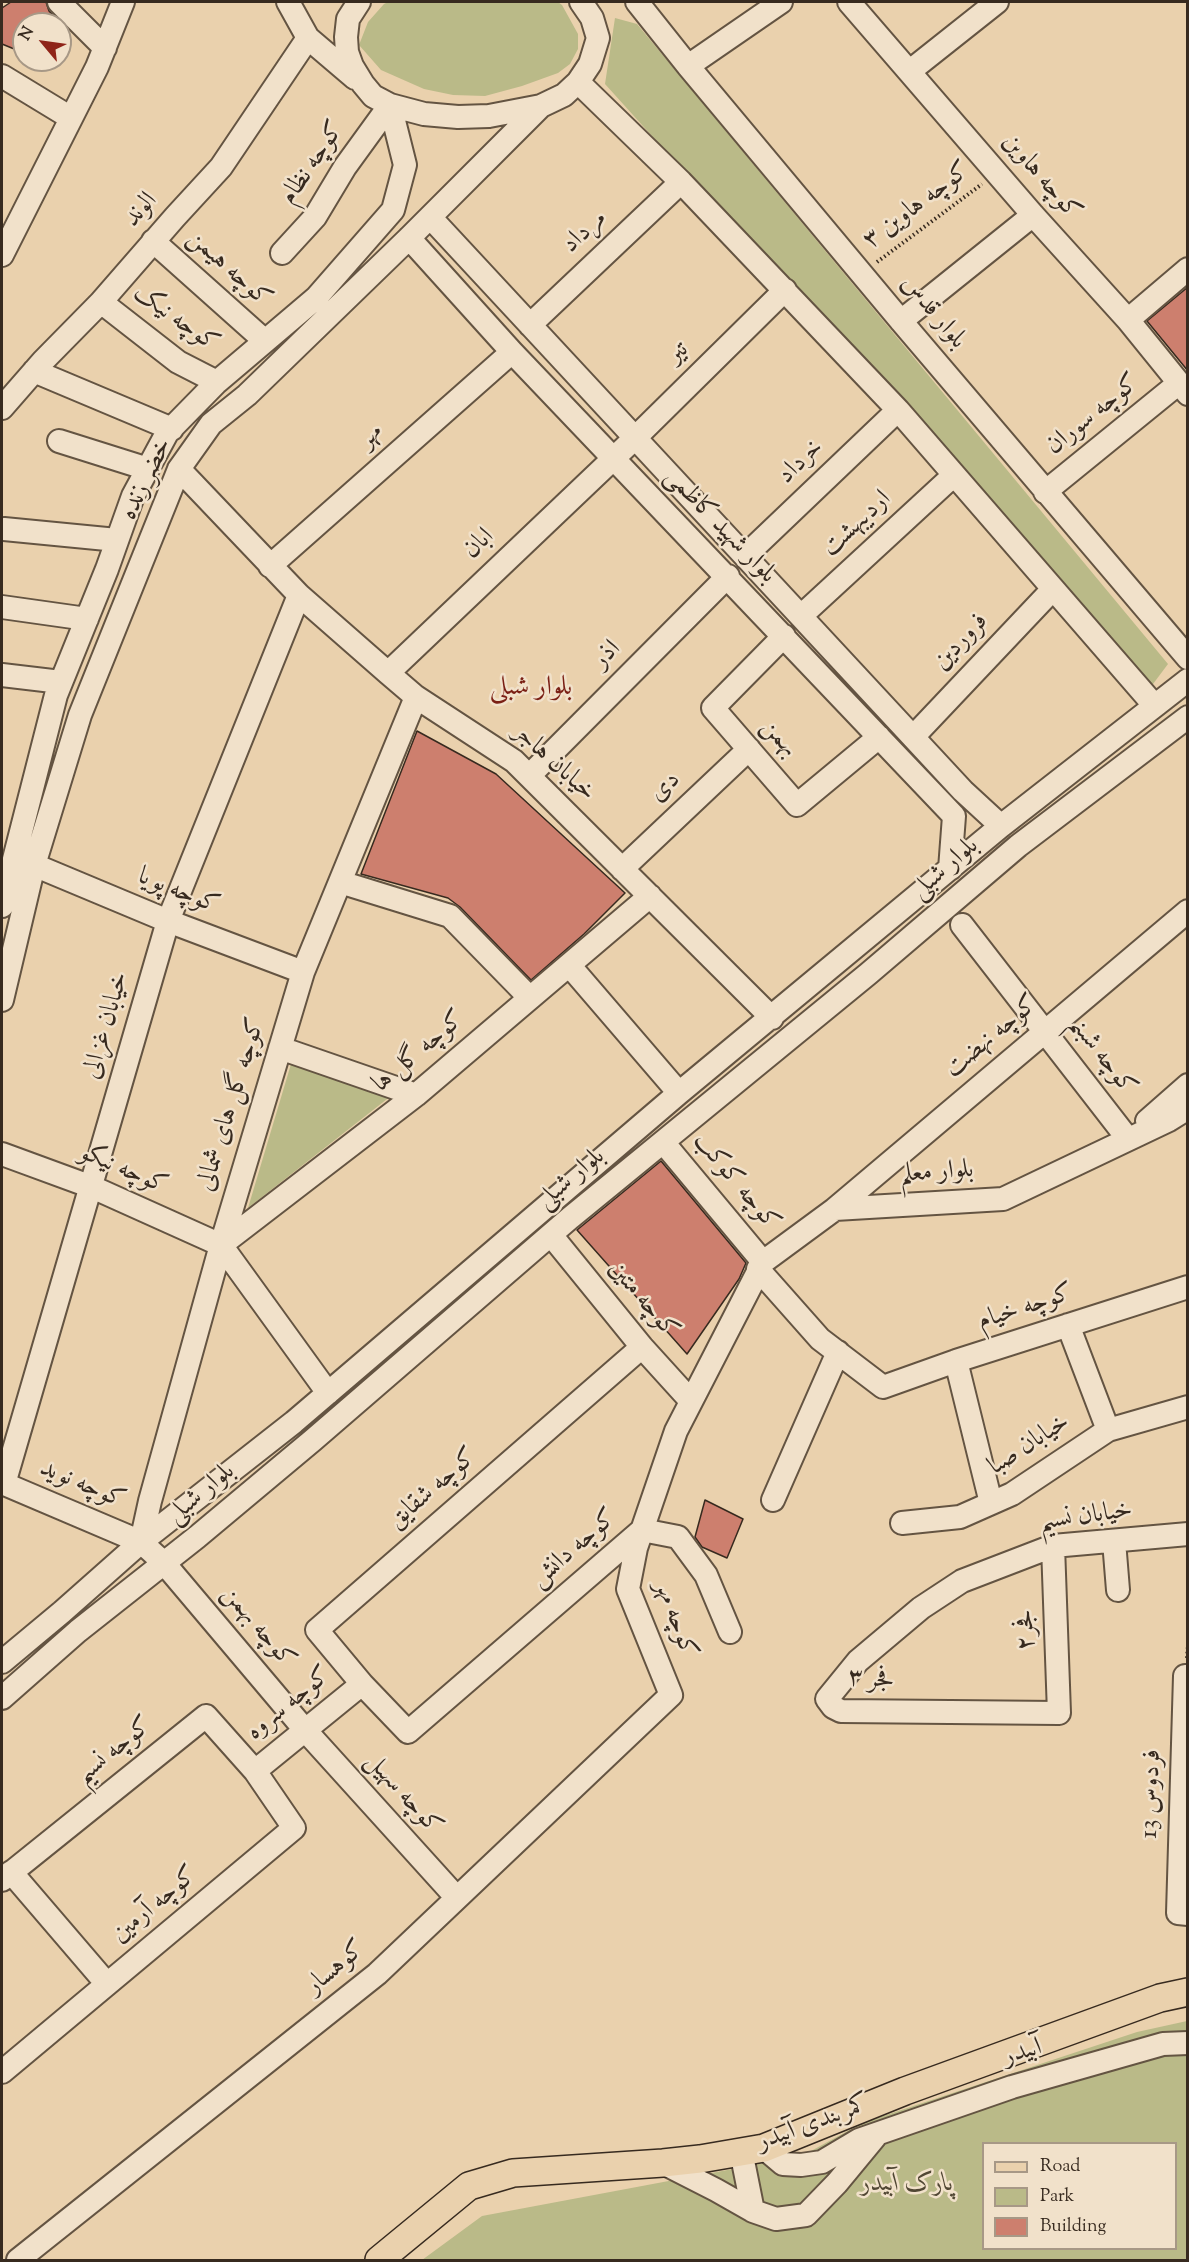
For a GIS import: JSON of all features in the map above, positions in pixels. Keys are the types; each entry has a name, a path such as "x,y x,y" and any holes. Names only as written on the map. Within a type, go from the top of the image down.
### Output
{"main road":[{"name":"کمربندی آبیدر","path":"379,2260 469,2186 513,2173 663,2163 753,2149 1160,1998 1188,1992"}],"street":[{"path":"59,2 105,48"},
{"path":"2,255 10,217 71,118 105,48 123,2"},
{"path":"288,2 308,38 374,96 390,105 423,114 458,117 489,116 541,106 564,95 578,82 590,64 598,38 592,18 581,2"},
{"path":"359,2 348,19 346,37 347,52 352,66 363,84"},
{"path":"688,66 781,2"},
{"name":"کوچه هاوین","path":"849,2 1033,215 1128,320 1183,388"},
{"path":"910,71 997,2"},
{"name":"بلوار قدس","path":"633,3 1188,658"},
{"name":"الوند","path":"2,408 34,371 101,303 220,167 308,38"},
{"path":"2,76 71,118"},
{"path":"578,82 681,182 898,410 1154,705"},
{"name":"خضر زنده","path":"2,906 56,695 133,496 172,429 218,382 316,298 393,210 405,165 390,105"},
{"name":"کوچه نظام","path":"282,254 315,217 345,167 390,105"},
{"name":"خضر زنده","path":"2,1000 34,865 80,715 179,469 211,424 247,395 541,106"},
{"name":"مرداد","path":"530,325 681,182"},
{"path":"901,321 1033,215"},
{"name":"بلوار شهید کاظمی","path":"430,217 963,791 1001,826"},
{"name":"بلوار شهید کاظمی","path":"409,238 512,352 728,576 954,816 950,869"},
{"name":"کوچه هیمن","path":"153,241 265,341"},
{"path":"1128,320 1188,269"},
{"name":"تیر","path":"612,458 785,290"},
{"name":"کوچه نیک","path":"101,303 178,362 218,382"},
{"name":"مهر","path":"270,566 512,352"},
{"path":"34,371 172,429"},
{"name":"کوچه سوران","path":"1046,492 1183,388"},
{"name":"خرداد","path":"745,556 898,410"},
{"path":"59,441 148,469"},
{"name":"ابان","path":"388,673 612,458"},
{"name":"خیابان هاجر","path":"179,469 299,595 416,698 514,761 772,1018"},
{"name":"اردیبهشت","path":"801,616 954,475"},
{"path":"3,529 117,540"},
{"name":"اذر","path":"529,776 728,576"},
{"name":"فروردین","path":"913,737 1053,589"},
{"name":"خیابان غزالی","path":"3,1484 92,1187 168,921 299,595"},
{"path":"2,607 87,619"},
{"name":"بهمن","path":"784,636 713,708 797,805 879,737"},
{"path":"2,675 61,682"},
{"name":"بلوار شبلی","path":"2,1662 141,1542 328,1393 679,1094 1001,826 1188,680"},
{"name":"کوچه گل های شمالی","path":"141,1542 221,1245 303,972 416,698"},
{"name":"بلوار شبلی","path":"2,1698 78,1631 322,1432 551,1235 868,974 1017,846 1186,721"},
{"name":"دی","path":"622,869 749,749"},
{"name":"کوچه پویا","path":"34,865 168,921 303,972"},
{"path":"340,882 450,916 530,998"},
{"name":"کوچه گل ها","path":"221,1245 416,1095 650,896"},
{"name":"کوچه نهضت","path":"835,1209 1188,910"},
{"name":"کوچه شبنم","path":"962,925 1128,1139"},
{"path":"569,965 679,1094"},
{"path":"280,1048 416,1095"},
{"name":"بلوار معلم","path":"1128,1139 1188,1085"},
{"name":"بلوار معلم","path":"835,1209 1002,1199 1169,1120 1188,1108"},
{"name":"کوچه کوکب","path":"663,1142 820,1339 883,1387"},
{"name":"کوچه نیکو","path":"2,1154 92,1187 221,1245"},
{"path":"760,1266 835,1209"},
{"name":"کوچه متین","path":"551,1235 642,1347 691,1401"},
{"path":"221,1245 328,1393"},
{"name":"کوچه دانش","path":"362,1684 408,1732 642,1530 676,1431 760,1266"},
{"name":"کوچه خیام","path":"883,1387 956,1361 1188,1287"},
{"path":"1068,1325 1108,1430"},
{"name":"کوچه شقایق","path":"362,1684 317,1630 642,1347"},
{"path":"773,1500 838,1352"},
{"path":"956,1361 991,1503"},
{"name":"خیابان صبا","path":"902,1523 960,1517 1012,1494 1108,1430 1188,1407"},
{"name":"کوچه نوید","path":"3,1484 141,1542 164,1563"},
{"path":"642,1530 678,1537 706,1575 730,1632"},
{"name":"کوچه مهر","path":"642,1530 628,1590 671,1695"},
{"name":"خیابان نسیم","path":"962,1581 1053,1546 1188,1534"},
{"path":"1114,1540 1118,1590"},
{"name":"فجر۲","path":"1053,1546 1059,1713"},
{"name":"کوچه بهمن","path":"164,1563 305,1730"},
{"name":"فجر ۳","path":"962,1581 921,1608 858,1660 827,1699 833,1707 841,1711 1059,1713"},
{"name":"فردوس 13","path":"1183,1913 1186,1676"},
{"name":"کوچه سروه","path":"255,1771 362,1684"},
{"name":"کوهسار","path":"18,2260 377,1974 671,1695"},
{"name":"کوچه نسیم","path":"6,1876 206,1716 255,1771"},
{"name":"کوچه سهیل","path":"305,1730 457,1898"},
{"name":"کوچه آرمین","path":"2,2072 294,1828 255,1771"},
{"path":"6,1876 107,1984"},
{"name":"آبیدر","path":"753,2149 783,2164 801,2165 822,2162 860,2140 1000,2091 1163,2044 1188,2043"},
{"path":"663,2163 753,2211 776,2219 806,2215 837,2183 878,2133"},
{"path":"753,2149 753,2211"}],"path":[{"name":"کوچه هاوین ۳","path":"862,274 998,172"}],"green space":[{"path":"388,2 558,2 562,5 578,34 578,49 570,64 558,73 485,96 453,95 424,89 381,70 359,45 368,22"},
{"path":"615,18 637,24 1168,664 1150,688 605,84"},
{"path":"294,1054 396,1092 248,1208"},
{"name":"پارک آبیدر","path":"1187,2021 1187,2260 422,2260 482,2216 802,2156 862,2123 1137,2032"}],"building":[{"path":"11,2 46,2 50,12 12,12 12,48 2,44 2,8"},
{"path":"1188,287 1188,371 1147,321"},
{"path":"417,731 496,774 625,893 584,934 531,980 460,907 448,898 361,874"},
{"path":"661,1161 746,1263 739,1279 687,1354 577,1230"},
{"path":"705,1500 743,1519 727,1558 702,1547 695,1537"}],"district":[{"name":"بلوار شبلی","path":"531,689"}]}
